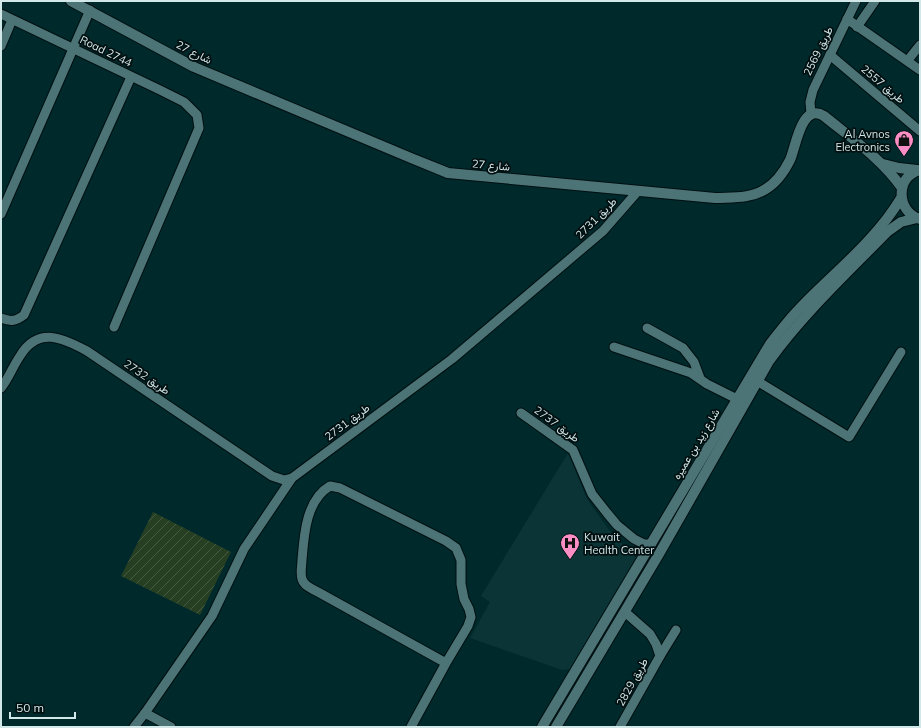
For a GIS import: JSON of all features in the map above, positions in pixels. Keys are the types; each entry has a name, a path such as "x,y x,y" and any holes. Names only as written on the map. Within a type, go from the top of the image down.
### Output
{"street":[{"name":"شارع 27","path":"71,1 194,67 448,173 715,198 747,197 763,191 783,173 791,158 804,120 811,114"},
{"name":"طريق 2569","path":"811,114 811,96 856,1"},
{"path":"857,27 875,1"},
{"path":"1,214 90,10"},
{"name":"Road 2744","path":"1,14 184,102 197,114 199,128 114,327"},
{"path":"847,19 908,60 920,70"},
{"path":"1,46 12,20"},
{"path":"908,60 920,45"},
{"name":"طريق 2557","path":"830,55 920,130"},
{"path":"1,318 8,321 14,321 24,315 131,77"},
{"path":"811,114 817,113 824,116 881,163 892,175 901,193 905,208 908,212 919,218"},
{"path":"881,163 899,168 919,170"},
{"name":"شارع زيد بن عميره","path":"542,727 761,358 780,331 802,306 875,233 889,216 901,193 905,181 910,175 919,170"},
{"name":"طريق 2731","path":"134,727 212,616 244,549 292,478 452,359 603,231 638,191"},
{"name":"شارع زيد بن عميره","path":"556,727 659,554 775,352 799,322 887,232 901,222 919,218"},
{"path":"647,328 683,348 694,362 700,378"},
{"name":"طريق 2732","path":"1,388 20,355 28,345 45,337 54,337 68,341 88,351 272,476 284,480 292,478"},
{"path":"614,347 691,373 707,384 737,399"},
{"path":"757,381 848,437 902,352"},
{"name":"طريق 2737","path":"521,413 574,450 592,494 607,513 617,525 634,539 644,544 651,544"},
{"path":"411,727 468,626 471,617 464,599 461,584 461,560 456,548 446,541 340,488 330,486 326,488 320,494 308,517 304,536 301,577 304,583 446,663"},
{"path":"645,554 654,556 659,554"},
{"name":"طريق 2829","path":"620,727 660,656 656,644 650,634 625,612"},
{"path":"660,656 676,630"},
{"path":"590,669 591,663 602,642 602,636 599,631"},
{"path":"145,713 171,727"}],"shaded area":[{"name":"Kuwait Health Center","path":"568,453 587,499 609,530 636,558 638,562 576,668 562,670 470,638 490,602 481,596"}],"green space":[{"path":"153,512 231,552 200,615 121,576"}],"place":[{"name":"Al Avnos Electronics","path":"904,157"},
{"name":"Kuwait Health Center","path":"570,560"}]}
